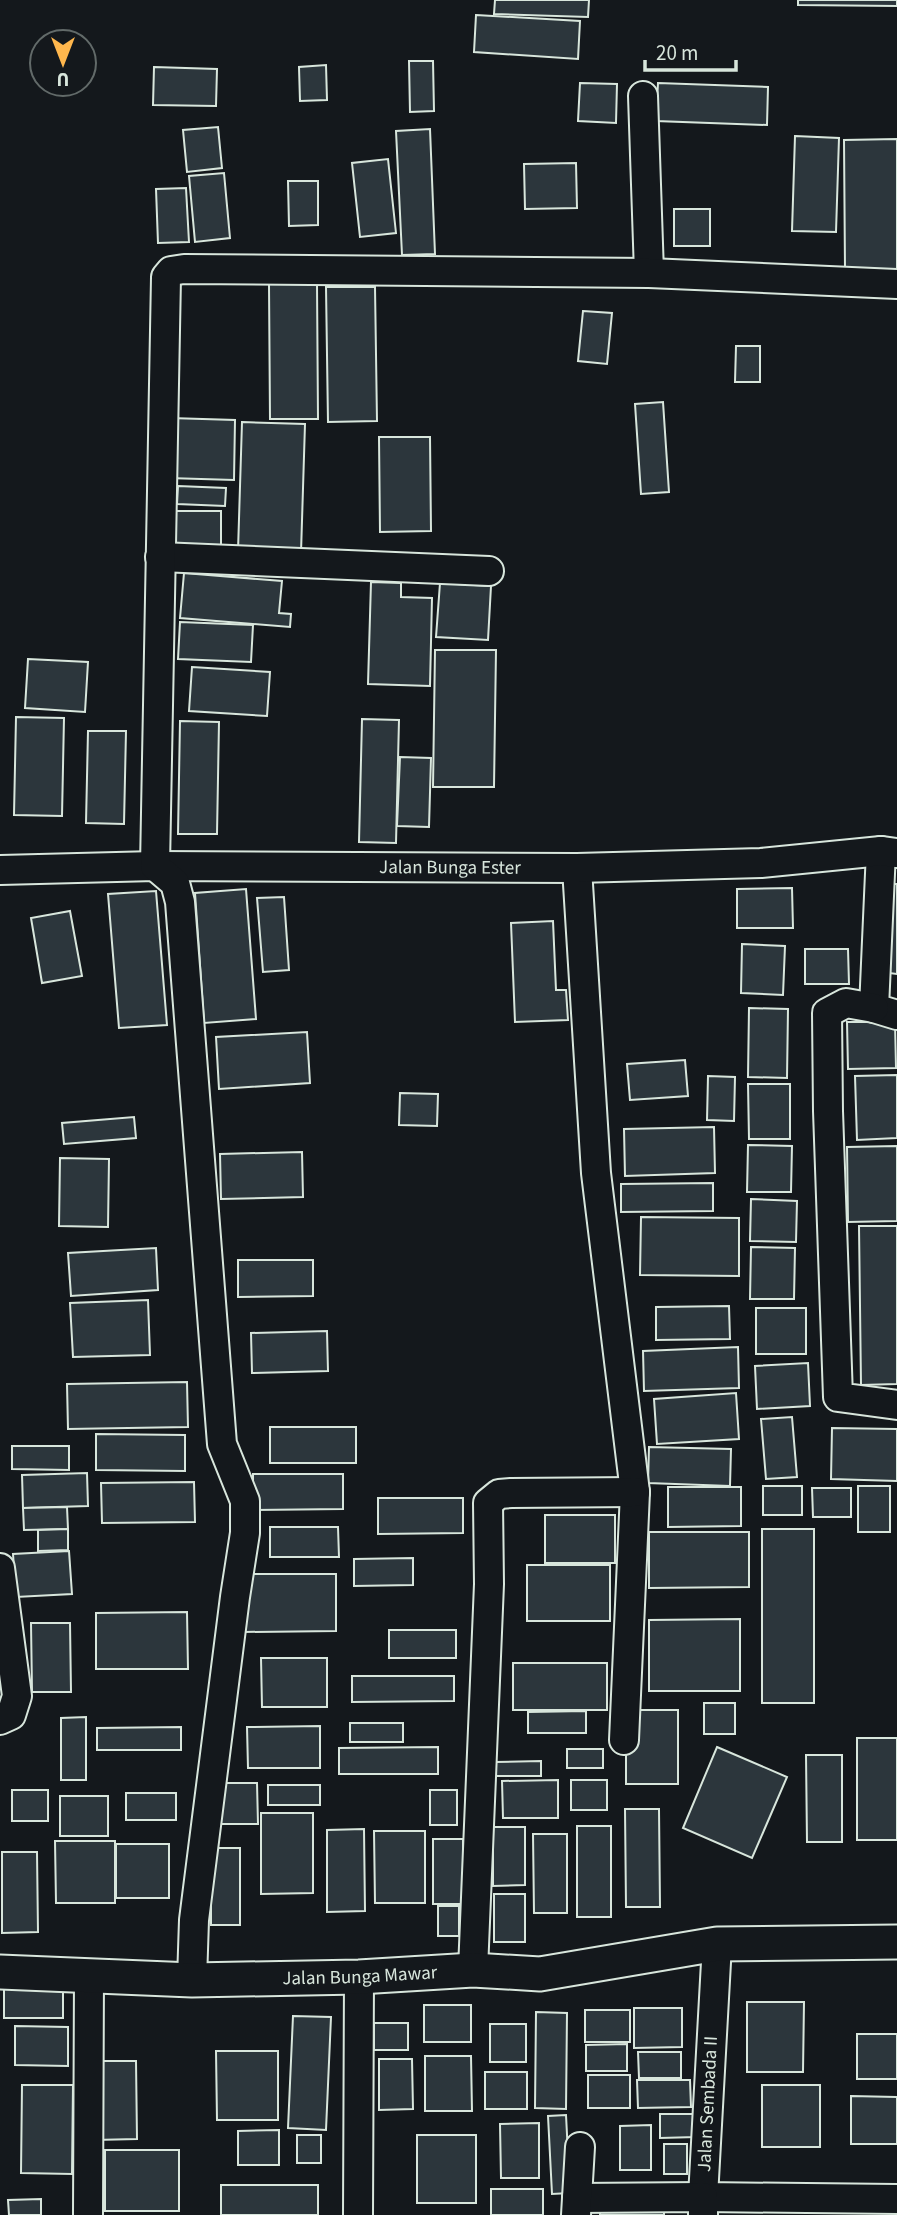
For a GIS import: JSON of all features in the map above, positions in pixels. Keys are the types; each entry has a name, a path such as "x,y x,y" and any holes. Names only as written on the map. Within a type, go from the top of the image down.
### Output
{"street":[{"path":"643,96 649,274"},
{"path":"192,1980 196,1907 231,1623 245,1533 245,1501 222,1444 180,902 175,883 155,866 166,277 171,271 184,269 649,274 897,284"},
{"path":"160,557 489,571"},
{"path":"889,852 885,1011 846,1003 827,1013 828,1111 838,1397 897,1405"},
{"name":"Jalan Bunga Ester","path":"0,870 155,866 576,868 761,863 889,852"},
{"path":"576,868 596,1173 635,1492 624,1740"},
{"path":"473,1970 489,1584 488,1503 499,1494 511,1493 635,1492"},
{"path":"0,1568 18,1696 11,1715 0,1720"},
{"name":"Jalan Bunga Mawar","path":"0,1972 192,1980 359,1977 473,1970 540,1974 717,1944 897,1942"},
{"name":"Jalan Sembada II","path":"717,1944 703,2206 897,2199"},
{"path":"88,2215 89,1974"},
{"path":"358,2215 359,1977"},
{"path":"580,2147 576,2207 703,2206"}],"building":[{"path":"495,0 589,0 588,17 494,14"},
{"path":"798,0 897,0 897,6 798,5"},
{"path":"476,15 580,21 578,59 474,52"},
{"path":"409,61 433,61 434,111 410,112"},
{"path":"326,65 327,100 300,101 299,67"},
{"path":"154,67 217,69 216,106 153,105"},
{"path":"580,83 617,84 616,123 578,121"},
{"path":"658,83 768,87 767,125 656,121"},
{"path":"218,127 222,168 187,172 183,130"},
{"path":"430,129 435,254 402,255 396,131"},
{"path":"795,136 839,138 836,232 792,231"},
{"path":"897,139 897,270 845,270 844,140"},
{"path":"388,159 396,233 360,237 352,163"},
{"path":"576,163 577,208 525,209 524,164"},
{"path":"224,173 230,238 195,242 189,176"},
{"path":"288,181 318,181 318,225 289,226"},
{"path":"186,188 189,242 158,243 156,189"},
{"path":"674,209 710,209 710,246 674,246"},
{"path":"269,284 317,284 318,419 270,419"},
{"path":"326,287 375,287 377,421 328,422"},
{"path":"583,311 612,313 607,364 578,361"},
{"path":"736,346 760,346 760,382 735,382"},
{"path":"663,402 669,492 641,494 635,404"},
{"path":"170,418 235,420 234,480 168,478"},
{"path":"242,422 305,424 301,553 238,551"},
{"path":"379,437 430,437 431,531 380,532"},
{"path":"178,486 226,488 225,506 177,504"},
{"path":"173,511 221,511 221,547 173,548"},
{"path":"184,573 282,581 279,613 291,614 290,627 180,618"},
{"path":"371,582 401,583 401,597 432,598 430,686 368,684"},
{"path":"440,583 491,586 488,640 436,637"},
{"path":"180,622 253,625 251,662 178,659"},
{"path":"435,650 496,650 494,787 433,787"},
{"path":"28,659 88,662 85,712 25,708"},
{"path":"192,667 270,672 267,716 189,711"},
{"path":"16,717 64,718 62,816 14,815"},
{"path":"362,719 399,720 396,843 359,842"},
{"path":"180,721 219,722 217,834 178,834"},
{"path":"88,731 126,731 124,824 86,823"},
{"path":"400,757 431,758 429,827 397,826"},
{"path":"891,884 897,884 897,974 881,972"},
{"path":"792,888 793,928 737,928 737,889"},
{"path":"246,889 256,1019 204,1023 195,893"},
{"path":"156,891 167,1025 119,1028 108,894"},
{"path":"284,897 289,970 263,972 257,898"},
{"path":"70,911 82,976 42,983 31,918"},
{"path":"553,921 556,990 566,990 568,1020 515,1022 511,923"},
{"path":"742,944 785,946 783,995 741,993"},
{"path":"805,949 848,949 849,984 805,984"},
{"path":"749,1008 788,1009 787,1078 748,1077"},
{"path":"847,1022 895,1022 896,1068 848,1069"},
{"path":"307,1032 310,1083 219,1089 216,1037"},
{"path":"685,1060 688,1096 630,1100 627,1064"},
{"path":"897,1075 897,1138 857,1140 855,1076"},
{"path":"708,1076 735,1077 734,1121 707,1120"},
{"path":"748,1084 790,1084 790,1139 749,1139"},
{"path":"400,1093 438,1094 437,1126 399,1125"},
{"path":"134,1117 136,1138 64,1144 62,1123"},
{"path":"714,1127 715,1173 625,1176 624,1129"},
{"path":"748,1145 792,1146 791,1192 747,1192"},
{"path":"897,1146 897,1221 848,1222 847,1147"},
{"path":"302,1152 303,1197 221,1199 220,1154"},
{"path":"60,1158 109,1159 108,1227 59,1226"},
{"path":"713,1183 713,1211 621,1212 621,1184"},
{"path":"751,1199 797,1201 796,1242 750,1241"},
{"path":"641,1217 739,1218 739,1276 640,1275"},
{"path":"859,1226 897,1226 897,1384 861,1385"},
{"path":"751,1247 795,1248 794,1299 750,1299"},
{"path":"156,1248 158,1290 71,1296 68,1253"},
{"path":"238,1260 313,1260 313,1296 238,1297"},
{"path":"148,1300 150,1355 73,1357 70,1303"},
{"path":"729,1306 730,1339 656,1340 656,1307"},
{"path":"756,1308 806,1308 806,1354 756,1354"},
{"path":"327,1331 328,1371 252,1373 251,1333"},
{"path":"738,1347 739,1388 644,1391 643,1351"},
{"path":"808,1363 810,1406 757,1409 755,1366"},
{"path":"187,1382 188,1427 68,1429 67,1384"},
{"path":"736,1393 739,1439 657,1444 654,1399"},
{"path":"792,1417 797,1477 766,1479 761,1419"},
{"path":"270,1427 356,1427 356,1463 270,1463"},
{"path":"832,1428 897,1429 897,1481 831,1479"},
{"path":"96,1434 185,1435 185,1471 96,1470"},
{"path":"12,1446 69,1446 69,1470 12,1469"},
{"path":"649,1447 731,1449 730,1486 648,1483"},
{"path":"87,1473 88,1506 23,1508 22,1475"},
{"path":"253,1474 343,1474 343,1509 253,1510"},
{"path":"194,1482 195,1522 102,1523 101,1483"},
{"path":"763,1486 802,1486 802,1515 763,1515"},
{"path":"858,1486 890,1486 890,1532 858,1532"},
{"path":"668,1487 741,1487 741,1526 668,1527"},
{"path":"812,1488 851,1488 851,1517 813,1517"},
{"path":"378,1498 463,1498 463,1533 378,1534"},
{"path":"67,1507 68,1529 24,1530 23,1508"},
{"path":"545,1515 615,1515 615,1563 545,1563"},
{"path":"270,1527 338,1527 339,1557 270,1557"},
{"path":"68,1529 68,1550 38,1551 38,1530"},
{"path":"762,1529 814,1529 814,1703 762,1703"},
{"path":"649,1532 749,1532 749,1587 649,1588"},
{"path":"69,1551 72,1594 16,1597 13,1554"},
{"path":"413,1558 413,1585 354,1586 354,1559"},
{"path":"527,1565 610,1565 610,1621 527,1621"},
{"path":"244,1574 336,1574 336,1631 244,1632"},
{"path":"187,1612 188,1669 96,1669 96,1613"},
{"path":"740,1619 740,1691 649,1691 649,1620"},
{"path":"31,1623 70,1623 71,1692 32,1692"},
{"path":"389,1630 456,1630 456,1658 389,1658"},
{"path":"261,1658 327,1658 327,1707 262,1707"},
{"path":"513,1663 607,1663 607,1710 513,1710"},
{"path":"352,1676 454,1676 454,1701 352,1702"},
{"path":"704,1703 735,1703 735,1734 704,1734"},
{"path":"626,1710 678,1710 678,1784 626,1784"},
{"path":"586,1711 586,1733 528,1733 528,1712"},
{"path":"86,1717 86,1780 61,1780 61,1718"},
{"path":"350,1723 403,1723 403,1742 350,1742"},
{"path":"320,1726 320,1768 248,1768 247,1727"},
{"path":"181,1727 181,1750 97,1750 97,1728"},
{"path":"857,1738 897,1738 897,1840 857,1840"},
{"path":"438,1747 438,1774 339,1774 339,1748"},
{"path":"717,1747 787,1777 752,1858 683,1828"},
{"path":"567,1749 603,1749 603,1768 567,1768"},
{"path":"806,1755 842,1755 842,1842 807,1842"},
{"path":"541,1761 541,1776 496,1776 496,1762"},
{"path":"558,1780 558,1818 503,1818 502,1781"},
{"path":"571,1780 607,1780 607,1810 571,1810"},
{"path":"218,1783 257,1783 258,1824 218,1824"},
{"path":"268,1785 320,1785 320,1805 268,1805"},
{"path":"12,1790 48,1790 48,1821 12,1821"},
{"path":"430,1790 457,1790 457,1825 430,1825"},
{"path":"126,1793 176,1793 176,1820 126,1820"},
{"path":"60,1796 108,1796 108,1836 60,1836"},
{"path":"625,1809 659,1809 660,1907 626,1907"},
{"path":"261,1813 313,1813 313,1893 261,1894"},
{"path":"577,1826 611,1826 611,1917 577,1917"},
{"path":"493,1827 525,1827 525,1885 493,1886"},
{"path":"364,1829 365,1911 327,1912 327,1830"},
{"path":"374,1831 425,1831 425,1903 375,1903"},
{"path":"533,1834 567,1834 567,1913 534,1913"},
{"path":"433,1839 463,1839 463,1904 433,1904"},
{"path":"55,1841 115,1841 115,1903 56,1903"},
{"path":"116,1844 169,1844 169,1898 116,1898"},
{"path":"211,1848 240,1848 240,1925 211,1925"},
{"path":"2,1852 37,1852 38,1932 2,1933"},
{"path":"494,1894 525,1894 525,1942 494,1942"},
{"path":"438,1906 459,1906 459,1936 438,1936"},
{"path":"4,1981 63,1981 63,2018 4,2018"},
{"path":"747,2002 804,2002 803,2072 747,2072"},
{"path":"424,2005 471,2005 471,2042 424,2042"},
{"path":"634,2008 682,2008 682,2047 634,2048"},
{"path":"585,2010 630,2010 630,2042 585,2042"},
{"path":"536,2012 567,2013 566,2109 535,2108"},
{"path":"293,2016 331,2017 326,2130 288,2128"},
{"path":"374,2023 408,2023 408,2050 374,2050"},
{"path":"490,2024 526,2024 526,2062 490,2062"},
{"path":"15,2026 68,2027 68,2066 15,2065"},
{"path":"857,2034 897,2034 897,2079 857,2079"},
{"path":"627,2044 627,2071 586,2071 586,2045"},
{"path":"216,2051 278,2051 278,2120 217,2120"},
{"path":"638,2052 681,2052 681,2078 639,2078"},
{"path":"425,2056 471,2056 472,2111 425,2111"},
{"path":"379,2059 412,2059 413,2109 379,2110"},
{"path":"94,2061 136,2061 137,2139 94,2140"},
{"path":"485,2072 527,2072 527,2109 485,2109"},
{"path":"588,2075 630,2075 630,2108 588,2108"},
{"path":"637,2080 690,2080 691,2107 638,2108"},
{"path":"22,2085 73,2085 72,2174 21,2173"},
{"path":"762,2085 820,2085 820,2147 762,2147"},
{"path":"851,2096 897,2097 897,2144 851,2144"},
{"path":"660,2114 695,2114 696,2137 660,2138"},
{"path":"566,2115 570,2193 552,2194 548,2116"},
{"path":"539,2123 539,2178 501,2178 500,2124"},
{"path":"651,2125 651,2170 620,2170 620,2126"},
{"path":"279,2130 279,2165 238,2165 238,2131"},
{"path":"297,2135 321,2135 321,2163 297,2163"},
{"path":"417,2135 476,2135 476,2203 417,2203"},
{"path":"664,2144 687,2144 687,2174 664,2174"},
{"path":"105,2150 179,2150 179,2211 105,2211"},
{"path":"221,2185 318,2185 318,2215 221,2215"},
{"path":"491,2189 543,2189 543,2215 491,2215"},
{"path":"41,2199 41,2215 9,2215 8,2200"},
{"path":"600,2212 664,2212 664,2215 600,2215"}]}
